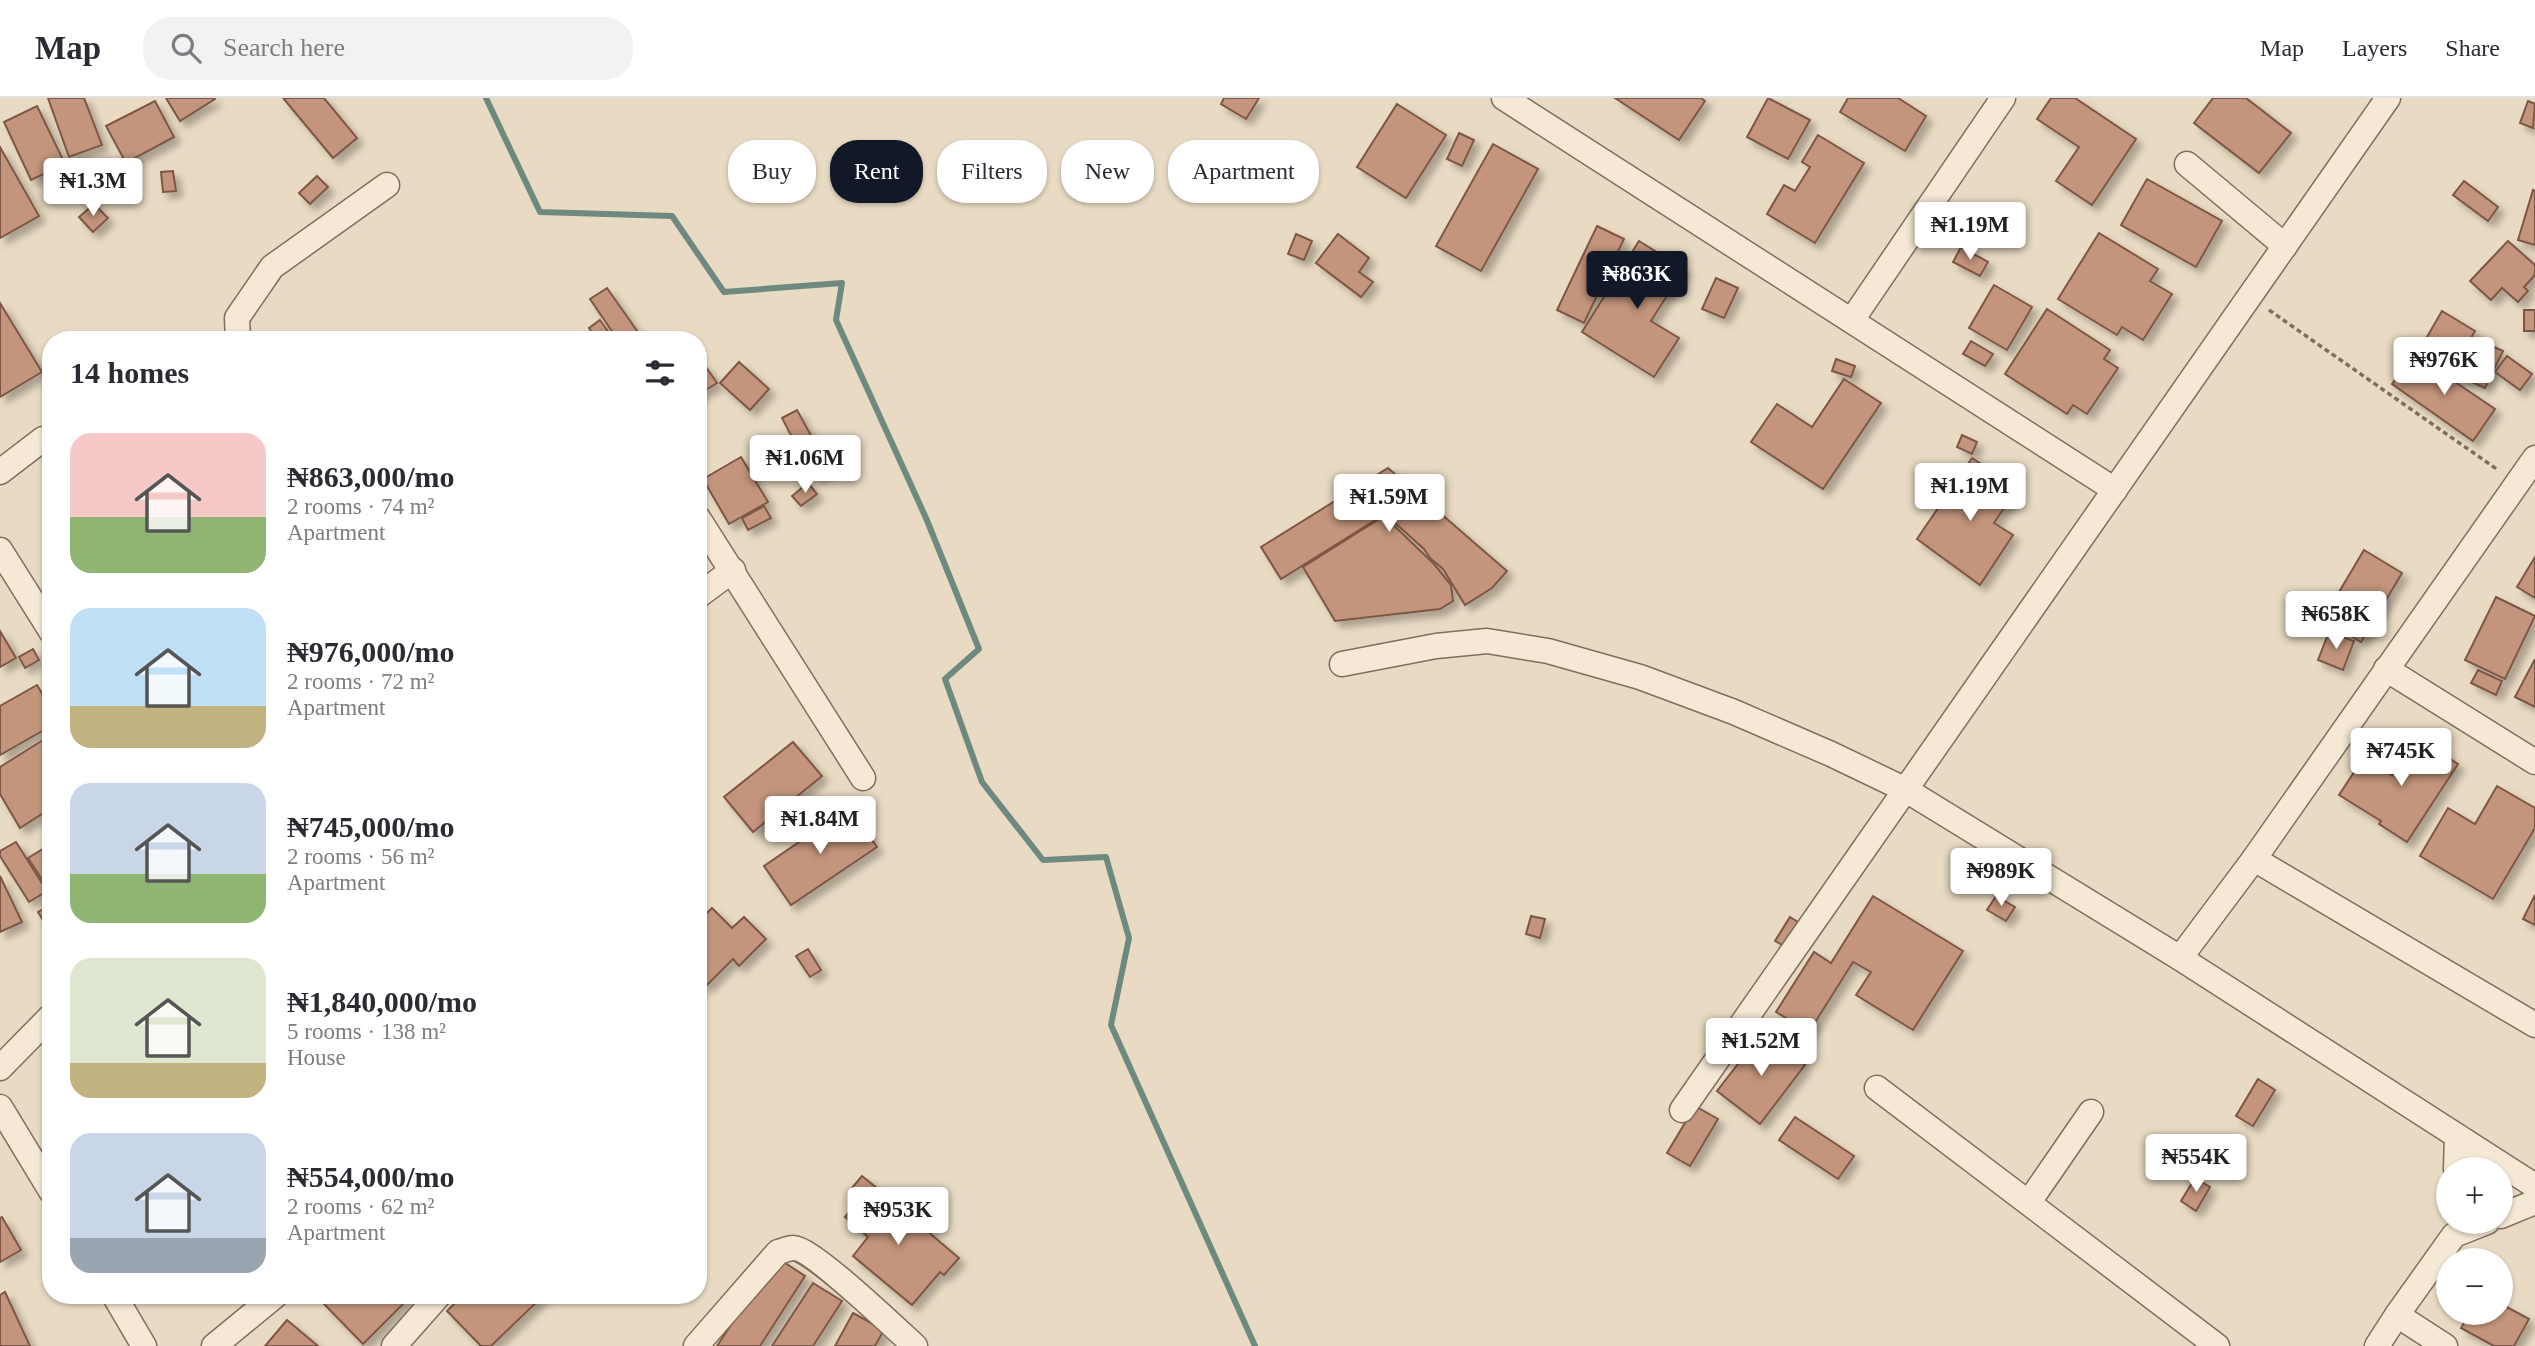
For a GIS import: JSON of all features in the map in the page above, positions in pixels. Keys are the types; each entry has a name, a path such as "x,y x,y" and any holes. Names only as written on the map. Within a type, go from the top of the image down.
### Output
{"street":[{"path":"1504,98 2115,490"},
{"path":"1852,320 2003,98"},
{"path":"1682,1110 2389,98"},
{"path":"2187,164 2285,246"},
{"path":"238,331 237,318 272,267 387,186"},
{"path":"0,472 42,440"},
{"path":"2180,958 2254,859 2535,458"},
{"path":"707,531 863,778"},
{"path":"0,550 42,617"},
{"path":"707,589 733,570"},
{"path":"1342,664 1436,646 1487,641 1548,651 1640,677 1734,712 1830,754 1906,790 2180,958 2535,1186"},
{"path":"2386,669 2535,762"},
{"path":"2254,859 2535,1025"},
{"path":"0,1068 42,1025"},
{"path":"1877,1088 2217,1346"},
{"path":"0,1107 42,1176"},
{"path":"2029,1202 2091,1112"},
{"path":"2457,1157 2458,1136"},
{"path":"2513,1211 2535,1202"},
{"path":"2376,1346 2450,1234"},
{"path":"696,1346 778,1252 794,1248 807,1252 826,1267 915,1346"},
{"path":"119,1304 144,1346"},
{"path":"214,1346 265,1304"},
{"path":"394,1346 431,1304"},
{"path":"2397,1315 2445,1346"}],"path":[{"path":"2250,296 2517,484"}],"building":[{"path":"48,98 84,98 102,145 69,157"},
{"path":"166,98 214,98 215,99 180,121"},
{"path":"283,98 324,98 357,138 333,158"},
{"path":"1224,98 1259,98 1246,119 1221,104"},
{"path":"1615,98 1701,98 1705,101 1679,140"},
{"path":"1768,98 1810,120 1788,159 1747,137"},
{"path":"1848,98 1898,98 1926,116 1905,151 1840,112"},
{"path":"2051,98 2075,98 2136,139 2092,205 2056,181 2079,147 2037,119"},
{"path":"2213,98 2246,98 2291,133 2259,173 2194,123"},
{"path":"155,101 174,137 126,163 106,126"},
{"path":"2528,101 2535,104 2533,128 2520,123"},
{"path":"1397,104 1446,135 1406,198 1357,167"},
{"path":"37,106 65,164 31,180 4,122"},
{"path":"1459,133 1474,140 1462,166 1447,159"},
{"path":"1818,135 1864,163 1815,243 1767,214 1784,185 1795,191 1810,167 1802,162"},
{"path":"1493,144 1538,169 1481,271 1436,246"},
{"path":"0,147 39,216 0,238"},
{"path":"173,171 176,191 163,192 161,172"},
{"path":"317,176 328,187 310,204 299,193"},
{"path":"2147,179 2222,221 2196,267 2121,225"},
{"path":"2464,181 2498,207 2488,221 2453,195"},
{"path":"2533,190 2535,191 2535,245 2518,240"},
{"path":"94,204 108,218 93,232 79,217"},
{"path":"1597,226 1624,239 1584,323 1557,310"},
{"path":"2099,233 2158,269 2150,281 2172,294 2143,340 2122,327 2117,335 2058,299"},
{"path":"1296,234 1312,241 1304,260 1288,254"},
{"path":"1338,234 1369,258 1359,272 1373,282 1361,297 1316,263"},
{"path":"1639,241 1684,269 1651,321 1679,338 1654,377 1582,332"},
{"path":"2508,241 2535,265 2535,275 2524,287 2528,291 2518,302 2502,288 2491,300 2470,281"},
{"path":"1961,247 1988,262 1980,276 1953,262"},
{"path":"1716,278 1738,288 1724,318 1702,309"},
{"path":"1994,285 2032,307 2007,350 1969,328"},
{"path":"607,288 637,331 612,331 590,299"},
{"path":"0,303 42,372 0,397"},
{"path":"2047,309 2110,350 2104,359 2118,368 2087,414 2073,405 2067,414 2005,374"},
{"path":"2524,310 2535,310 2535,331 2524,331"},
{"path":"2442,311 2475,331 2456,363 2423,344"},
{"path":"600,320 608,331 591,331 589,328"},
{"path":"2474,338 2503,351 2485,388 2456,375"},
{"path":"1971,341 1993,354 1985,366 1963,354"},
{"path":"2414,354 2495,409 2473,441 2392,384"},
{"path":"2507,356 2532,374 2520,390 2495,372"},
{"path":"1836,359 1855,366 1851,377 1832,371"},
{"path":"739,362 769,389 750,410 720,383"},
{"path":"707,368 717,383 707,389"},
{"path":"1844,379 1881,403 1823,489 1751,442 1777,404 1812,427"},
{"path":"797,410 813,439 797,447 782,418"},
{"path":"1962,435 1977,442 1972,454 1957,447"},
{"path":"821,444 835,464 817,477 803,457"},
{"path":"741,457 768,502 729,524 707,486 707,477"},
{"path":"1972,458 1998,475 1993,483 2013,495 1994,523 2013,535 1980,585 1917,539"},
{"path":"1388,468 1507,571 1492,588 1465,605 1443,569 1385,514 1281,579 1261,547"},
{"path":"808,483 817,494 801,506 792,496"},
{"path":"764,506 771,518 748,530 742,518"},
{"path":"1384,516 1434,564 1451,585 1453,601 1440,609 1335,621 1303,567"},
{"path":"2364,550 2402,573 2361,642 2323,619"},
{"path":"2535,557 2535,598 2517,587"},
{"path":"2496,597 2535,616 2505,679 2465,660"},
{"path":"0,631 16,658 0,667"},
{"path":"2329,632 2354,641 2343,670 2318,660"},
{"path":"33,649 39,660 25,668 19,657"},
{"path":"2535,659 2535,707 2515,697"},
{"path":"2478,670 2502,681 2496,695 2471,683"},
{"path":"37,685 42,694 42,731 0,755 0,706"},
{"path":"2417,737 2458,764 2407,842 2379,824 2381,821 2339,795 2364,757 2392,775"},
{"path":"42,741 42,814 20,828 0,794 0,767"},
{"path":"793,742 822,776 753,832 724,797"},
{"path":"2497,786 2535,808 2535,828 2493,899 2420,856 2448,808 2475,824"},
{"path":"849,808 877,847 791,905 764,866"},
{"path":"16,842 42,883 42,894 29,902 0,856 0,851"},
{"path":"42,849 42,879 28,858"},
{"path":"0,876 22,922 0,932"},
{"path":"2535,895 2535,925 2523,919"},
{"path":"1873,896 1963,951 1913,1030 1856,995 1871,972 1853,962 1809,1032 1776,1012 1814,952 1831,963"},
{"path":"1996,896 2015,907 2006,921 1987,910"},
{"path":"712,908 732,928 744,917 766,939 739,966 733,959 707,985 707,913"},
{"path":"1531,916 1545,919 1540,938 1526,934"},
{"path":"1790,917 1798,922 1784,946 1775,941"},
{"path":"808,949 821,970 810,977 796,956"},
{"path":"1762,1033 1805,1065 1760,1124 1717,1091"},
{"path":"2258,1079 2275,1090 2253,1126 2236,1116"},
{"path":"1695,1106 1718,1119 1690,1166 1667,1153"},
{"path":"1795,1117 1854,1156 1838,1179 1779,1140"},
{"path":"862,1176 878,1189 871,1198 886,1211 881,1217 888,1223 900,1208 959,1258 944,1275 940,1272 912,1305 853,1256 868,1237 845,1217 862,1197 852,1188"},
{"path":"2195,1178 2210,1187 2196,1211 2181,1201"},
{"path":"2,1217 21,1250 0,1262 0,1218"},
{"path":"776,1257 805,1276 760,1346 717,1346"},
{"path":"813,1283 842,1301 813,1346 772,1346"},
{"path":"5,1292 30,1346 0,1346 0,1295"},
{"path":"324,1304 403,1304 363,1344"},
{"path":"454,1304 535,1304 491,1346 481,1346 447,1311"},
{"path":"2513,1310 2529,1319 2514,1346 2494,1346 2461,1328 2463,1325 2513,1325"},
{"path":"853,1313 884,1330 875,1346 835,1346"},
{"path":"287,1320 318,1346 265,1346"}],"waterway":[{"path":"486,98 540,212 672,216 724,292 842,283 836,320 926,518 979,649 945,679 982,782 1043,860 1106,857 1129,938 1111,1025 1255,1346"}]}
